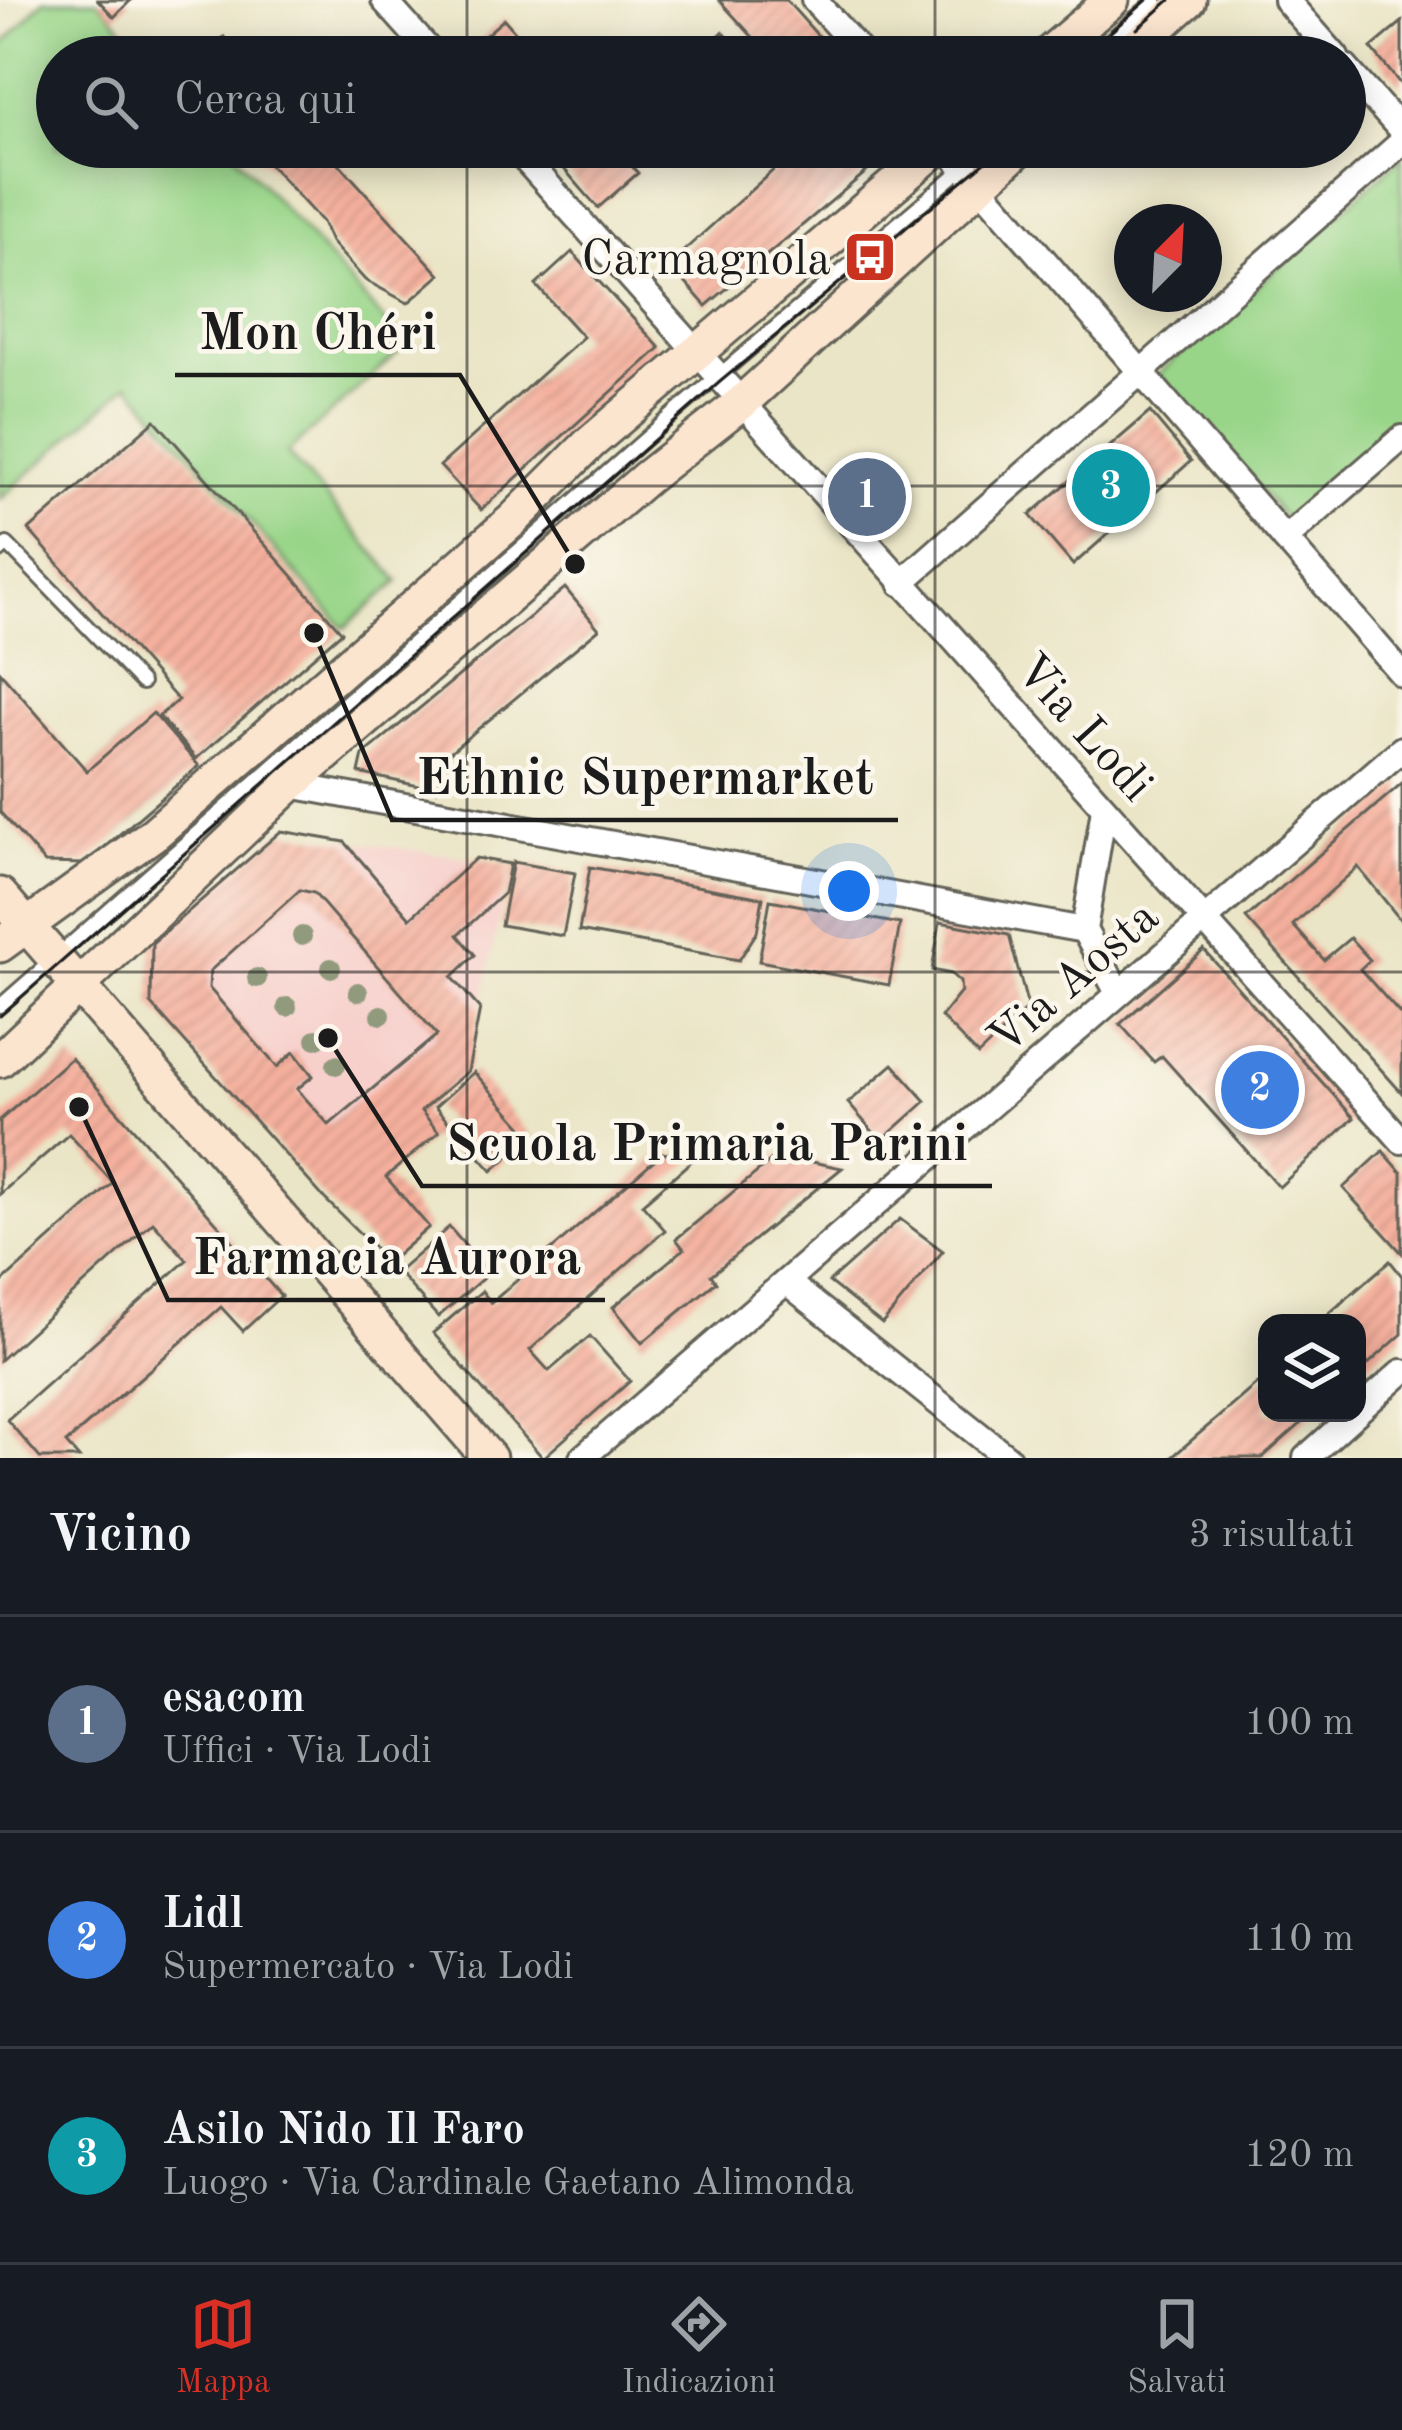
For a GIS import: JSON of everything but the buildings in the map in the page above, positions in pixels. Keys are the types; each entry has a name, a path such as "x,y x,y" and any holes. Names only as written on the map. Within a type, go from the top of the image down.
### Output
{"street":[{"path":"384,0 416,36"},
{"path":"814,0 846,36"},
{"path":"1070,36 1112,0"},
{"path":"1148,36 1189,0"},
{"path":"1286,0 1318,36"},
{"path":"1366,91 1402,131"},
{"path":"901,583 1143,375 1402,142"},
{"name":"Via Lodi","path":"533,168 1402,1141"},
{"path":"12,935 155,833 950,168"},
{"path":"0,1060 81,989 125,939 290,785 900,263 954,168"},
{"path":"962,168 1402,674"},
{"path":"1285,539 1402,438"},
{"name":"Via Aosta","path":"582,1458 1402,749"},
{"path":"290,785 1084,930"},
{"path":"1104,809 1084,930 1117,991"},
{"path":"0,896 12,935 55,958 489,1458"},
{"path":"788,1282 1008,1458"},
{"path":"1366,1404 1402,1372"},
{"path":"1306,1458 1346,1422"}],"lane":[{"path":"1115,36 1156,0"},
{"path":"0,1006 708,366"},
{"path":"2,544 142,682"}],"shaded area":[{"path":"281,831 510,864 468,1072 324,1198 151,1004 152,943"}],"green space":[{"path":"44,0 98,0 130,36 36,36 36,168 248,168 406,345 287,453 399,581 344,628 129,384 0,499 0,48"},
{"path":"1402,157 1402,423 1289,523 1158,374"}],"tram line":[{"path":"1106,36 1147,0"},
{"path":"1137,29 1170,0"},
{"path":"0,1016 721,381 978,168"}],"place":[{"name":"Carmagnola","path":"870,257"},
{"name":"Asilo Nido Il Faro","path":"1111,488"},
{"name":"esacom","path":"867,497"},
{"name":"Mon Chéri","path":"575,564"},
{"name":"Ethnic Supermarket","path":"314,633"},
{"name":"Scuola Primaria Parini","path":"328,1038"},
{"name":"Lidl","path":"1260,1090"},
{"name":"Farmacia Aurora","path":"79,1107"}]}
